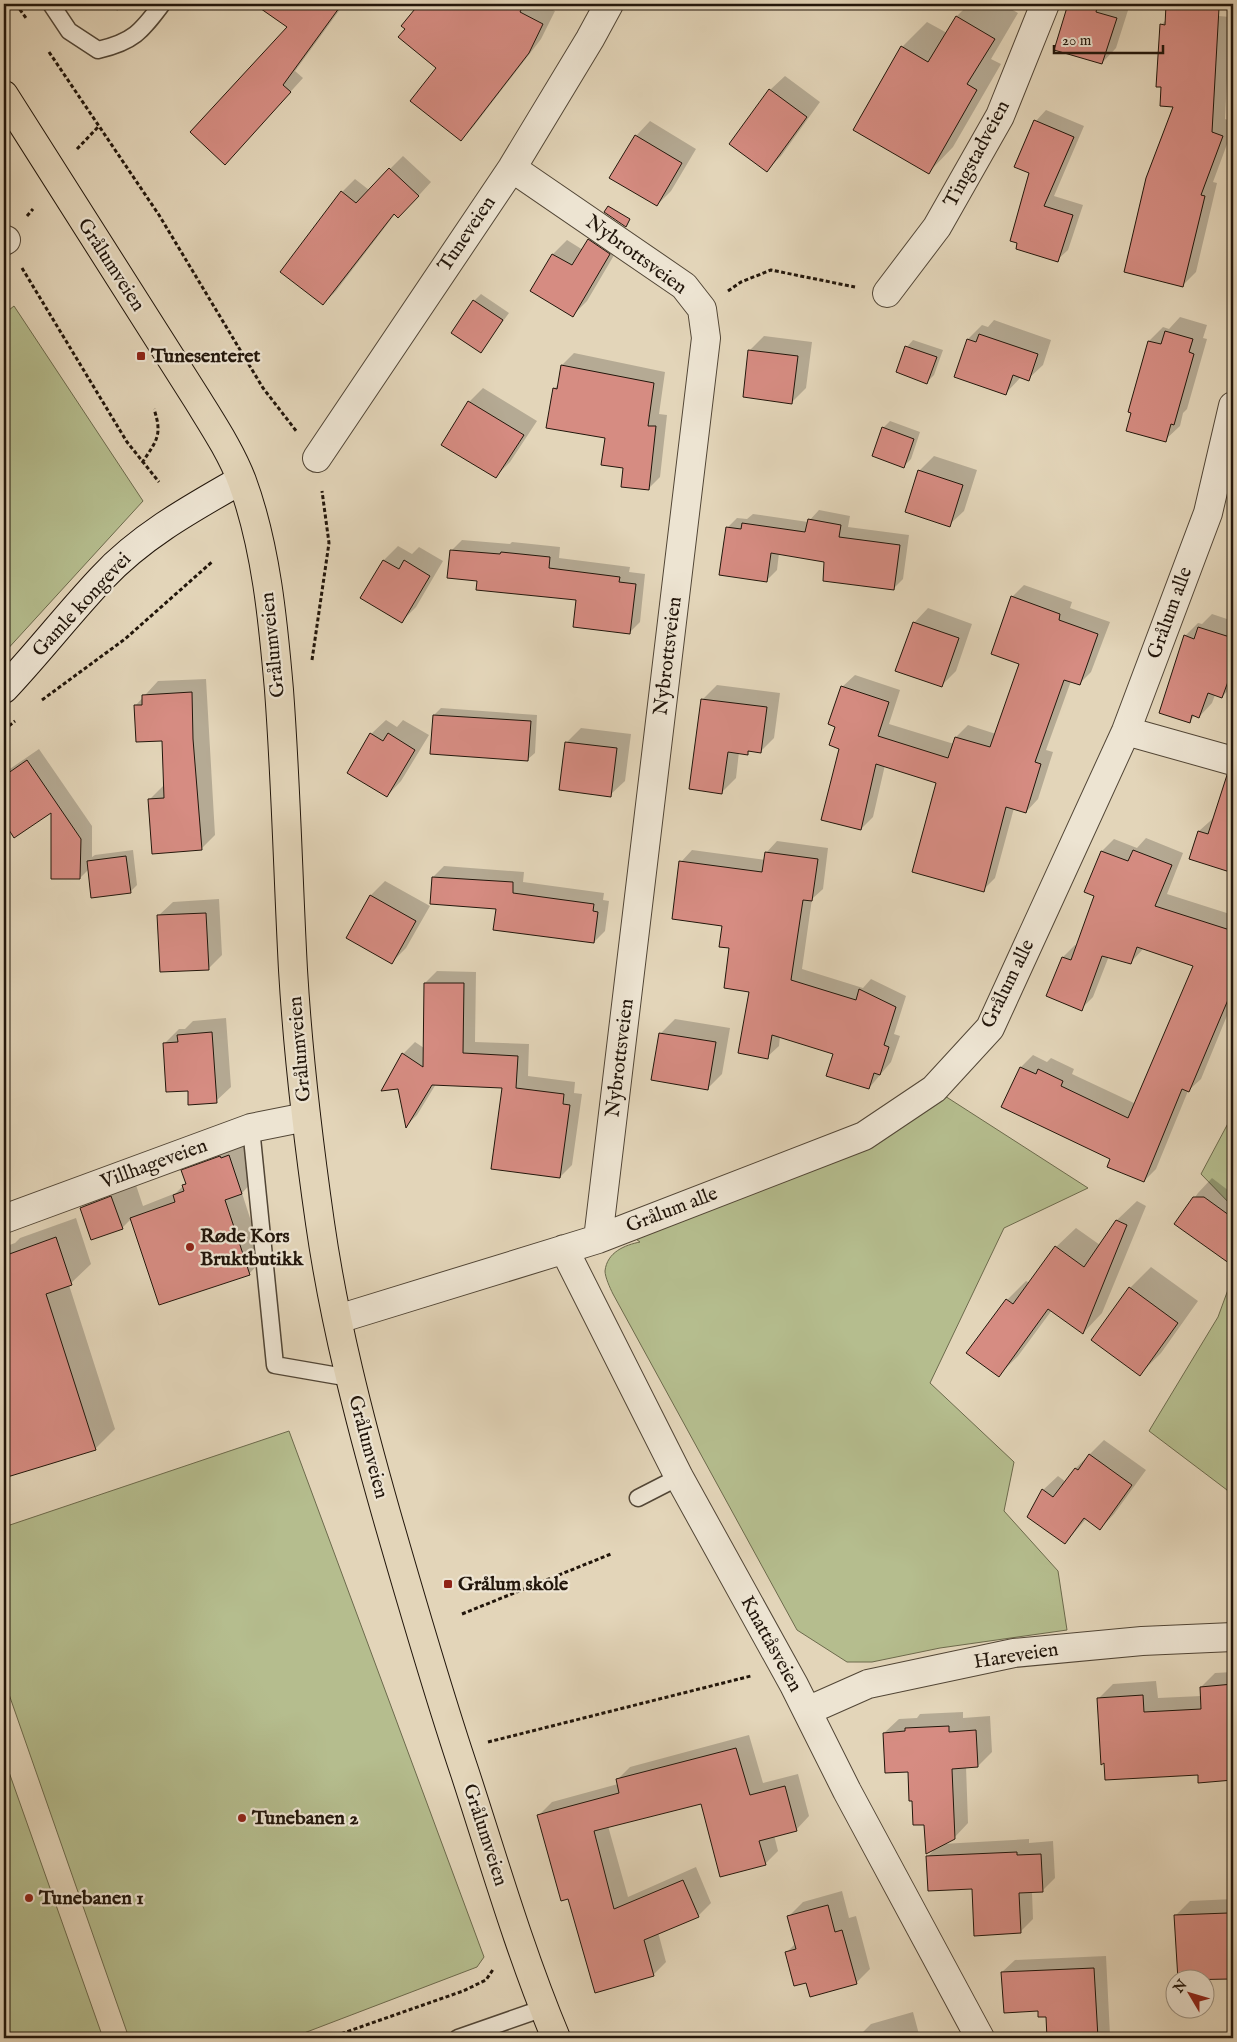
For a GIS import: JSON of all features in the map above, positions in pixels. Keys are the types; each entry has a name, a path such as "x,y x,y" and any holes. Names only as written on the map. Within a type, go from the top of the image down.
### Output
{"main road":[{"name":"Grålumveien","path":"4,95 197,399 218,434 241,480 262,554 275,642 286,776 293,973 306,1117 320,1228 338,1320 350,1378 377,1480 433,1677 527,1964 556,2038"}],"street":[{"name":"Tuneveien","path":"317,458 512,168 609,4"},
{"name":"Tingstadveien","path":"888,293 938,227 1000,116 1045,4"},
{"name":"Nybrottsveien","path":"512,168 684,286 702,309 706,338 598,1239"},
{"name":"Grålum alle","path":"338,1320 598,1239 864,1136 934,1089 990,1028 1126,730 1208,512 1233,406"},
{"name":"Gamle kongevei","path":"4,689 102,577 142,543 185,512 241,480"},
{"path":"1126,730 1233,761"},
{"name":"Villhageveien","path":"4,1219 251,1128 306,1117"},
{"name":"Knattåsveien","path":"564,1249 679,1477 784,1667 847,1791 980,2038"},
{"name":"Hareveien","path":"807,1711 868,1684 1014,1653 1142,1641 1233,1637"}],"lane":[{"path":"51,4 69,31 98,50 120,45 144,29 162,4"},
{"path":"251,1128 275,1365 350,1378"},
{"path":"638,1498 679,1477"},
{"path":"458,2038 544,2008"}],"path":[{"path":"16,4 27,20"},
{"path":"44,45 159,215 263,388 317,458 329,542 312,663"},
{"path":"76,150 100,126"},
{"path":"5,240 127,442 159,482"},
{"path":"702,309 741,282 771,270 888,293"},
{"path":"142,463 156,441 159,425 154,409"},
{"path":"40,701 125,639 213,561"},
{"path":"4,730 18,718"},
{"path":"462,1614 612,1554"},
{"path":"487,1742 784,1667"},
{"path":"329,2038 463,1991 486,1980 496,1966"}],"green space":[{"path":"14,306 143,501 4,653 4,314"},
{"path":"934,1089 1088,1188 1004,1228 930,1383 1014,1462 1004,1511 1058,1571 1067,1630 940,1648 872,1662 847,1662 797,1630 613,1294 605,1271 606,1264 618,1250 640,1242 622,1229 864,1136"},
{"path":"1233,1114 1233,1207 1201,1174"},
{"path":"1233,1276 1233,1499 1227,1490 1149,1431 1218,1317"},
{"name":"Tunebanen 2","path":"289,1431 484,1957 477,1967 291,2038 129,2038 4,1680 4,1527"},
{"name":"Tunebanen 1","path":"4,1758 103,2038 4,2038"}],"building":[{"path":"254,4 342,4 283,85 291,92 225,165 190,132 287,27"},
{"path":"419,4 524,4 520,12 543,24 529,53 461,141 410,101 436,68 398,37 405,29 401,26"},
{"path":"1068,4 1098,4 1096,12 1117,18 1102,64 1054,50"},
{"path":"1166,5 1219,8 1212,132 1223,136 1201,195 1205,196 1183,287 1124,272 1146,178 1173,107 1160,106 1161,87 1156,87 1160,24 1165,25"},
{"path":"956,16 995,39 967,84 977,90 929,174 853,130 901,46 928,62"},
{"path":"769,89 807,117 767,172 729,144"},
{"path":"1034,120 1074,137 1044,206 1073,215 1058,262 1016,249 1017,243 1010,241 1029,173 1014,167"},
{"path":"635,135 682,163 657,206 609,178"},
{"path":"389,168 419,196 398,218 394,214 323,305 280,272 341,191 356,203"},
{"path":"608,206 630,219 626,227 604,212"},
{"path":"588,239 610,254 573,317 530,291 552,254 572,265"},
{"path":"473,300 503,320 481,353 451,333"},
{"path":"1165,331 1193,339 1189,352 1194,354 1174,425 1171,424 1166,442 1126,431 1131,413 1128,412 1148,341 1161,344"},
{"path":"979,334 1038,354 1029,381 1013,375 1006,395 954,377 967,339 976,342"},
{"path":"905,346 937,357 927,384 896,372"},
{"path":"748,350 798,356 792,404 743,397"},
{"path":"561,365 654,383 648,426 656,426 649,490 621,487 623,468 601,465 605,438 546,428 553,388 557,389"},
{"path":"468,401 524,435 496,478 441,445"},
{"path":"882,427 914,439 904,468 872,456"},
{"path":"918,470 963,485 950,527 905,512"},
{"path":"808,519 841,525 839,537 900,545 894,590 823,581 824,562 771,553 767,582 719,575 726,527 741,529 742,523 805,532"},
{"path":"450,550 500,554 501,552 550,557 549,568 620,577 619,582 636,584 630,634 573,627 576,600 476,590 477,581 447,578"},
{"path":"383,560 399,569 404,560 430,576 402,623 360,598"},
{"path":"1011,596 1060,614 1059,620 1098,634 1080,685 1064,680 1035,762 1041,764 1026,813 1006,807 984,892 912,872 936,783 876,764 861,830 821,820 839,749 829,745 835,727 828,724 841,686 889,702 878,736 948,758 955,737 990,747 1019,664 991,654"},
{"path":"913,622 959,638 942,687 895,671"},
{"path":"1198,627 1233,638 1233,668 1222,698 1208,693 1199,718 1192,715 1190,723 1159,713 1184,635 1194,639"},
{"path":"192,692 193,739 202,850 152,854 148,799 164,798 162,741 136,742 134,705 142,705 142,695"},
{"path":"701,699 767,707 761,753 748,751 748,755 728,752 722,794 689,789"},
{"path":"433,715 531,721 528,761 430,754"},
{"path":"370,733 383,741 388,733 415,750 387,797 347,773"},
{"path":"565,742 617,748 611,797 559,790"},
{"path":"27,760 81,839 80,879 51,879 51,813 14,838 4,822 4,776"},
{"path":"1227,775 1233,776 1233,873 1189,859 1198,831 1208,834"},
{"path":"1133,850 1172,865 1155,906 1233,931 1233,988 1189,1092 1182,1089 1144,1182 1107,1167 1110,1159 1001,1107 1020,1067 1036,1074 1038,1069 1063,1081 1061,1086 1128,1118 1193,966 1137,947 1131,964 1102,956 1082,1011 1046,996 1062,957 1071,960 1094,896 1084,892 1101,851 1128,861"},
{"path":"765,852 818,859 812,901 803,900 791,980 856,1000 859,989 896,1007 884,1045 889,1047 880,1075 874,1073 869,1089 826,1076 833,1054 772,1035 768,1059 738,1053 749,992 724,988 729,948 719,947 722,926 672,919 679,861 762,872"},
{"path":"126,856 131,893 91,898 87,861"},
{"path":"432,877 513,882 513,893 594,904 593,911 598,912 594,943 493,930 496,909 430,904"},
{"path":"370,895 416,921 392,964 346,938"},
{"path":"206,913 209,970 160,972 157,915"},
{"path":"424,983 464,983 463,1053 518,1056 516,1088 564,1094 563,1104 570,1105 560,1178 491,1169 502,1088 432,1085 406,1128 398,1089 381,1091 402,1053 423,1067"},
{"path":"212,1032 217,1103 188,1105 188,1091 166,1092 163,1043 178,1042 177,1035"},
{"path":"659,1033 716,1042 708,1090 651,1080"},
{"name":"Røde Kors Bruktbutikk","path":"229,1155 242,1194 225,1200 250,1275 159,1305 130,1218 175,1202 173,1195 184,1191 182,1185 186,1184 181,1170 220,1156 221,1158"},
{"path":"111,1196 123,1229 91,1240 80,1208"},
{"path":"1193,1197 1204,1197 1233,1218 1233,1266 1174,1224"},
{"path":"1116,1220 1127,1225 1083,1334 1048,1309 999,1377 966,1353 1006,1299 1013,1304 1055,1246 1084,1267"},
{"path":"56,1237 72,1285 46,1294 96,1450 4,1478 4,1256"},
{"path":"1129,1287 1178,1323 1140,1376 1091,1340"},
{"path":"1089,1454 1132,1485 1100,1530 1084,1518 1065,1544 1027,1517 1042,1489 1053,1497 1075,1468 1078,1470"},
{"path":"1233,1684 1233,1780 1198,1783 1198,1775 1105,1780 1104,1763 1101,1765 1097,1698 1143,1695 1144,1712 1201,1709 1200,1687"},
{"path":"949,1726 949,1732 976,1730 978,1767 952,1769 955,1839 926,1854 924,1825 913,1825 912,1801 909,1801 908,1772 885,1773 883,1733 905,1731 905,1728"},
{"path":"736,1748 750,1795 785,1786 797,1831 759,1841 766,1865 720,1877 701,1804 594,1831 614,1909 683,1880 699,1917 644,1940 654,1976 595,1993 568,1899 561,1901 537,1815 619,1793 616,1779"},
{"path":"1017,1852 1017,1855 1041,1854 1043,1892 1019,1893 1021,1933 974,1936 972,1889 928,1891 926,1856"},
{"path":"828,1905 835,1932 842,1930 857,1984 810,1997 806,1983 794,1986 785,1952 796,1949 787,1916"},
{"path":"1228,1913 1230,1979 1214,1979 1214,1970 1177,1970 1174,1915"},
{"path":"1094,1968 1098,2038 1047,2038 1046,2017 1038,2017 1038,2011 1004,2013 1001,1972"}],"place":[{"name":"Tunesenteret","path":"141,356"},
{"name":"Røde Kors Bruktbutikk","path":"190,1247"},
{"name":"Grålum skole","path":"448,1584"},
{"name":"Tunebanen 2","path":"242,1818"},
{"name":"Tunebanen 1","path":"29,1898"}]}
